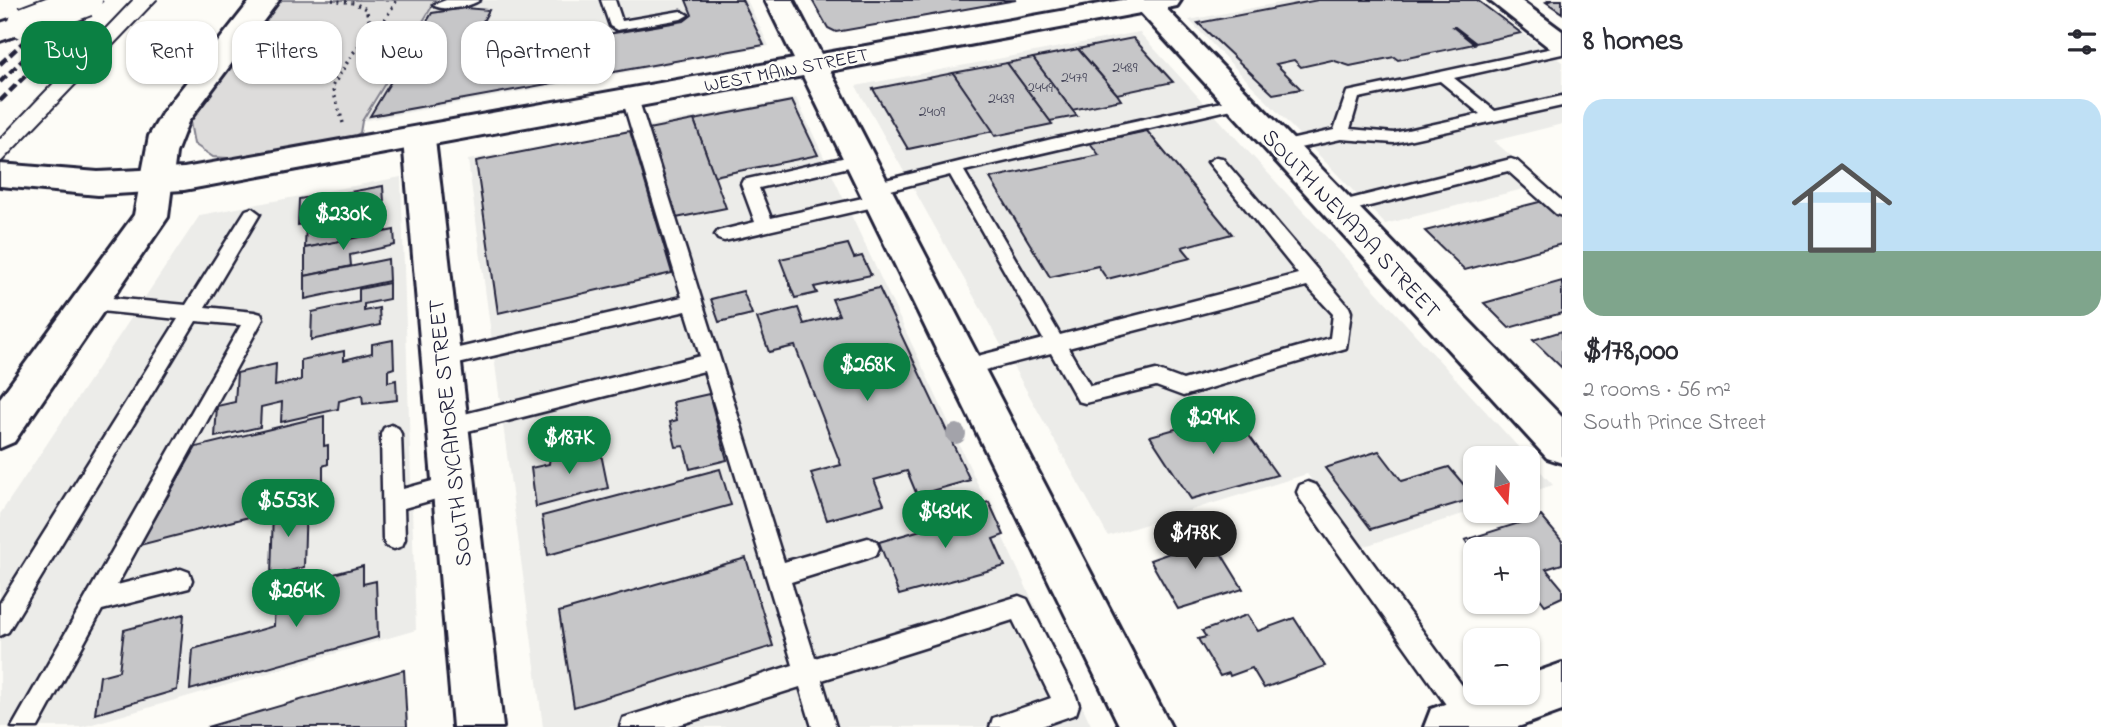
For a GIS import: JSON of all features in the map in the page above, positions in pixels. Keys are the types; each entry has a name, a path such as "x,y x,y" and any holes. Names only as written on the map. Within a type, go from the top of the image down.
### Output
{"street":[{"path":"13,28 86,0"},
{"path":"0,430 152,218 160,153 165,136 174,120 265,0"},
{"path":"779,0 1146,727"},
{"path":"1503,0 1562,44"},
{"name":"WEST MAIN STREET","path":"12,177 75,183 158,182 228,173 1152,1"},
{"name":"SOUTH NEVADA STREET","path":"1152,1 1240,103 1562,445"},
{"name":"SOUTH SYCAMORE STREET","path":"419,139 478,727"},
{"path":"1478,721 1562,687"}],"lane":[{"path":"440,5 473,0"},
{"path":"608,0 617,26 681,15"},
{"path":"1341,134 1352,95 1562,50"},
{"path":"1442,75 1493,117"},
{"path":"630,99 824,727"},
{"path":"1281,147 1341,134 1394,138 1562,101"},
{"path":"765,226 750,184 872,182 956,169 1240,103"},
{"path":"956,169 1085,396 1156,378 1183,388 1339,343 1342,313 1216,162"},
{"path":"1338,208 1511,165 1562,210"},
{"path":"724,235 765,226 872,182"},
{"path":"0,624 252,214"},
{"path":"965,366 1311,278"},
{"path":"441,360 693,302"},
{"path":"24,727 254,319 91,303"},
{"path":"448,427 711,361"},
{"path":"391,434 394,539"},
{"path":"393,500 454,485"},
{"path":"1308,492 1478,721"},
{"path":"777,575 868,548"},
{"path":"95,601 181,580"},
{"path":"632,727 1019,607 1067,705 1002,727"}],"path":[{"path":"332,0 354,3 366,9 369,21"},
{"path":"383,21 397,0"},
{"path":"344,131 332,88 356,50"}],"shaded area":[{"path":"280,0 436,0 423,21 356,21 356,84 385,84 362,121 360,133 349,139 242,159 213,157 194,144 190,122 232,65 232,84 342,84 342,21 265,21"},
{"path":"436,0 747,0 769,46 615,74 615,21 461,21 461,84 563,84 362,121 385,84 447,84 447,21 423,21"},
{"path":"1295,0 1478,0 1562,62 1562,124 1494,141 1543,184 1385,224 1189,20"},
{"path":"1139,32 1517,446 1463,446 1463,514 1362,547 1307,474 1108,536 856,86"},
{"path":"796,98 1092,727 543,727 468,160"},
{"path":"401,177 416,630 82,727 0,727 0,514 200,215"},
{"path":"1540,471 1553,485 1540,489"}],"building":[{"path":"686,0 742,0 764,45 615,72 615,33 684,21 692,15"},
{"path":"812,0 1016,0 836,32 828,28"},
{"path":"1318,0 1477,0 1521,33 1476,43 1453,27 1474,44 1398,60 1394,57 1350,66 1332,60 1301,67 1294,60 1276,64 1301,89 1273,94 1198,23"},
{"path":"1547,0 1562,0 1562,13 1546,2 1549,1"},
{"path":"465,8 489,10 483,21 461,21 461,84 548,84 370,116 389,84 447,84 447,21 427,21 432,13"},
{"path":"1133,38 1173,82 1117,94 1078,49"},
{"path":"1078,49 1121,100 1072,110 1033,58"},
{"path":"1033,58 1077,116 1050,121 1007,63"},
{"path":"1007,63 1052,124 995,136 953,73"},
{"path":"953,73 993,131 908,149 873,89"},
{"path":"792,101 818,155 714,176 694,120"},
{"path":"694,120 726,208 671,219 643,130"},
{"path":"630,131 672,273 498,313 476,161"},
{"path":"1147,131 1232,234 1182,247 1191,258 1107,279 1098,266 1050,277 990,178 1099,155 1090,143"},
{"path":"383,186 386,232 305,248 306,223 298,225 299,199 327,194 326,209 344,206 344,193"},
{"path":"1547,200 1562,213 1562,244 1465,270 1425,231"},
{"path":"394,230 395,245 350,255 351,266 305,276 305,248"},
{"path":"848,244 854,258 862,256 871,275 814,287 817,293 795,298 780,259"},
{"path":"388,259 389,281 305,299 305,276"},
{"path":"1562,281 1562,313 1509,328 1484,303"},
{"path":"389,283 389,299 364,304 364,311 379,308 380,325 311,340 312,312 359,302 359,289"},
{"path":"879,288 970,480 917,495 907,471 874,480 884,504 827,520 811,473 841,465 795,346 769,352 757,318 798,308 804,324 839,315 832,299"},
{"path":"743,291 752,314 719,322 711,299"},
{"path":"1562,331 1562,368 1533,340"},
{"path":"393,340 394,368 388,370 388,382 396,380 397,400 363,404 362,395 339,401 338,409 281,422 282,402 261,407 260,427 215,437 217,406 235,402 237,373 276,364 275,386 301,380 301,360 344,351 344,360 372,353 372,344"},
{"path":"709,394 727,460 690,469 684,446 676,447 670,422 677,420 673,402"},
{"path":"1233,413 1277,475 1191,499 1150,436"},
{"path":"324,416 324,446 328,445 328,464 323,466 323,498 140,545 196,447"},
{"path":"599,444 608,488 536,507 531,468 549,464 550,456"},
{"path":"1379,451 1402,481 1449,467 1463,484 1463,502 1371,529 1325,468"},
{"path":"720,469 731,505 548,555 542,516"},
{"path":"306,502 304,567 271,576 273,511"},
{"path":"989,502 1004,535 993,539 1005,566 899,595 879,542 949,522 946,513"},
{"path":"1540,516 1562,541 1562,564 1546,569 1562,588 1562,597 1545,605 1540,599 1540,537 1474,537 1519,523 1540,523"},
{"path":"1208,532 1243,589 1178,609 1150,560 1170,553 1165,545"},
{"path":"746,558 773,646 574,707 559,612"},
{"path":"363,566 363,584 376,581 378,637 190,690 193,649 274,626 275,590"},
{"path":"184,614 177,690 95,714 100,676 119,671 124,630"},
{"path":"1247,615 1258,631 1294,618 1325,666 1264,688 1252,668 1230,676 1229,673 1220,676 1198,639 1206,637 1202,631"},
{"path":"404,670 407,727 207,727"}],"tram line":[{"path":"0,138 132,0"},
{"path":"0,164 157,0"}],"railway":[{"path":"0,64 68,0"},
{"path":"0,82 85,0"},
{"path":"0,101 102,0"}]}
